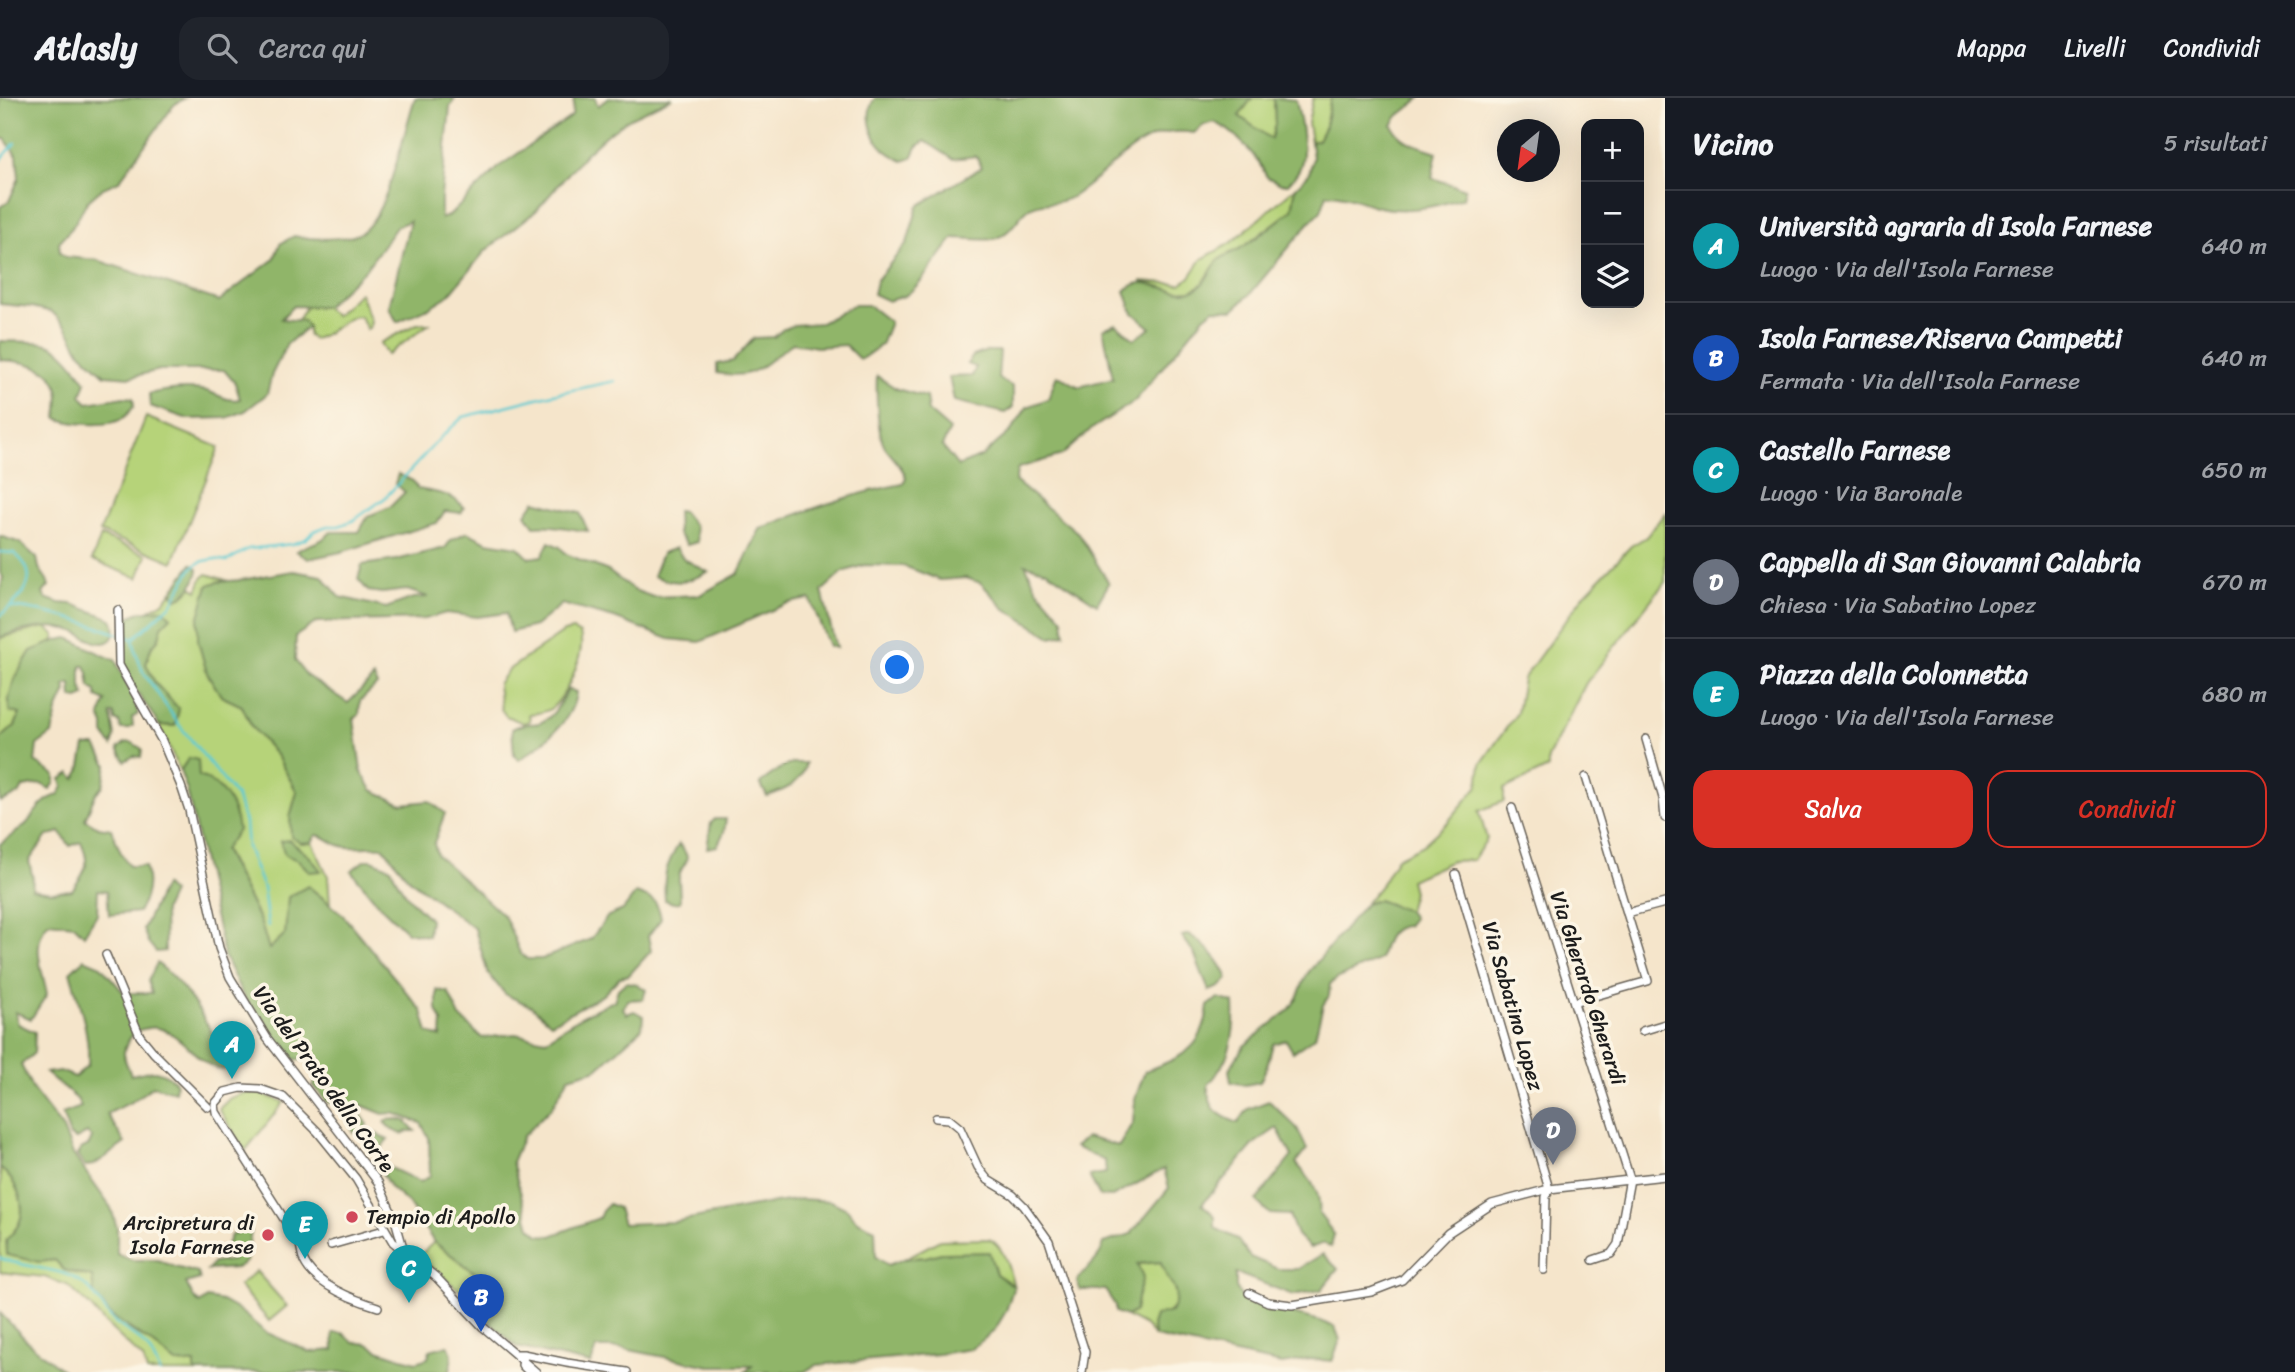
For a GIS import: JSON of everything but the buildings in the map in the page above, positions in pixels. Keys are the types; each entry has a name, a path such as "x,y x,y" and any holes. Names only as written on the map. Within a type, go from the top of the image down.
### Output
{"street":[{"name":"Via del Prato della Corte","path":"118,610 118,659 122,672 151,720 181,786 189,810 219,948 230,977 267,1038 378,1182 396,1223 404,1252"},
{"path":"1646,738 1663,798 1665,818"},
{"path":"1574,1002 1648,981 1586,777"},
{"name":"Via Gherardo Gherardi","path":"1512,807 1630,1179"},
{"name":"Via Sabatino Lopez","path":"1456,874 1549,1189"},
{"path":"1627,913 1665,903"},
{"path":"107,955 140,1036 208,1107"},
{"path":"1642,1031 1665,1024"},
{"path":"378,1307 342,1294 309,1269 300,1244 216,1112 217,1100 228,1091 251,1087 270,1091 293,1106 356,1179 393,1242 437,1278 483,1327 537,1372"},
{"path":"936,1118 949,1119 960,1128 984,1175 1019,1200 1049,1241 1085,1352 1082,1372"},
{"path":"1249,1293 1268,1302 1292,1305 1345,1298 1383,1288 1405,1278 1448,1233 1492,1203 1549,1189 1665,1176"},
{"path":"1593,1260 1611,1254 1618,1244 1630,1179"},
{"path":"1544,1270 1546,1198 1549,1189"},
{"path":"331,1245 384,1230"},
{"path":"520,1357 523,1354 627,1372"},
{"path":"520,1357 522,1365 529,1372"}],"green space":[{"path":"0,98 185,98 174,105 119,181 103,188 87,202 72,228 59,242 60,253 66,257 97,260 219,301 274,259 280,244 294,236 354,236 370,224 387,192 415,98 455,98 450,107 441,219 450,215 500,166 572,116 574,98 595,98 598,106 608,98 672,98 630,118 606,135 585,154 536,211 485,251 449,295 397,322 389,307 410,221 397,226 365,270 325,307 293,306 281,319 304,321 308,327 287,344 272,374 267,394 245,411 227,418 188,419 150,406 149,394 193,389 227,399 240,399 235,383 224,370 160,370 131,377 105,375 81,353 66,326 52,312 0,304 0,207 9,201 19,178 17,156 5,139 0,139"},
{"path":"875,98 1252,98 1239,116 1271,139 1275,124 1274,98 1296,100 1302,135 1302,163 1288,184 1281,184 1267,177 1245,145 1230,131 1214,122 1204,125 1194,133 1157,135 1127,152 1070,198 1028,209 1010,229 997,238 954,238 910,292 888,301 873,294 876,281 907,243 918,206 982,167 976,156 953,159 925,141 917,147 912,158 903,161 891,154 879,144 870,125 870,111"},
{"path":"1252,98 1274,98 1275,124 1271,140 1239,116"},
{"path":"1313,98 1331,98 1325,126 1318,140 1311,142 1308,123"},
{"path":"1331,98 1421,98 1398,116 1392,125 1405,140 1437,152 1432,178 1465,189 1463,198 1430,207 1397,209 1327,194 1321,211 1250,294 1233,310 1214,309 1204,317 1135,401 1090,430 1062,455 1018,468 1015,481 1078,533 1109,583 1097,604 1047,571 1025,564 1037,589 1063,619 1065,634 1051,637 1004,608 981,583 966,578 940,580 904,566 864,565 843,572 822,591 836,648 829,646 810,599 788,603 700,642 669,639 614,618 562,604 535,626 511,632 506,613 477,617 446,613 425,619 317,622 296,636 295,660 307,676 348,703 374,677 377,685 360,701 359,715 354,719 361,771 372,790 402,804 429,801 445,813 434,843 437,855 505,917 520,953 527,959 542,959 591,939 608,916 623,910 636,893 656,904 661,919 648,936 651,951 629,975 620,977 603,995 551,1023 531,1006 506,995 488,974 475,929 409,879 383,847 347,847 316,835 312,842 301,843 291,837 290,817 297,792 277,756 252,727 242,706 221,696 207,673 198,641 198,620 208,585 293,571 322,576 340,597 386,608 413,598 428,597 407,590 382,593 368,591 358,579 362,565 445,548 451,540 467,532 487,542 518,547 529,558 542,556 549,542 560,547 566,554 608,571 634,590 653,597 700,595 738,574 760,529 830,503 903,484 906,477 886,449 881,435 877,376 897,389 926,397 928,411 950,430 942,446 958,466 982,456 1011,431 1027,407 1048,399 1057,375 1079,387 1113,378 1103,329 1116,324 1134,339 1151,328 1133,313 1125,291 1140,283 1182,291 1196,288 1220,259 1250,242 1292,210 1296,187 1309,174 1313,158 1311,142 1318,140 1325,126"},
{"path":"1296,187 1292,210 1243,247 1219,260 1202,284 1193,290 1169,291 1141,281 1181,284 1190,277 1202,259 1231,243"},
{"path":"360,293 371,321 367,329 360,316 354,317 313,339 308,335 308,327 304,321 297,321 306,307 325,307 335,316"},
{"path":"854,305 868,305 890,322 881,345 860,360 845,345 817,347 793,343 751,372 731,375 717,373 717,364 733,361 754,338 774,337 783,329 794,325 821,323"},
{"path":"417,324 429,324 387,355 380,343"},
{"path":"0,341 50,345 66,356 86,382 81,396 88,403 124,397 133,398 134,406 116,422 80,424 57,418 58,389 50,374 35,366 0,360"},
{"path":"987,351 1000,351 998,378 1013,387 1013,407 1005,413 954,401 949,377 972,376 976,367 967,364 973,356"},
{"path":"146,417 219,447 173,562 100,532"},
{"path":"398,474 413,481 418,489 449,496 464,508 461,513 445,511 437,523 341,552 308,559 296,551 331,532 359,532 368,516 390,507 405,492 395,484"},
{"path":"535,501 580,513 588,531 548,525 534,526 526,514"},
{"path":"677,511 683,512 695,527 697,542 687,545 678,534"},
{"path":"1665,513 1665,582 1586,683 1548,758 1548,768 1504,789 1504,801 1479,811 1487,839 1473,860 1452,861 1410,880 1413,892 1408,911 1378,900 1365,904 1383,882 1397,858 1423,845 1447,823 1478,786 1481,764 1517,713 1523,679 1584,595 1631,546 1646,537"},
{"path":"0,536 20,543 37,558 39,568 49,586 43,593 45,598 72,604 112,619 114,636 107,642 98,643 67,629 48,627 28,629 0,638 0,592 3,577 0,573"},
{"path":"101,536 147,555 138,578 92,560"},
{"path":"676,548 684,559 708,572 681,582 653,576 662,553"},
{"path":"192,564 198,569 196,578 188,591 177,599 173,590"},
{"path":"207,574 226,580 217,582 221,696 242,706 252,727 277,756 297,792 290,817 301,843 312,842 328,876 330,904 308,886 285,934 269,950 260,921 224,849 238,830 189,758 180,771 159,725 175,726 179,709 155,683 146,664 151,648 159,638 163,609 148,611 163,602 173,590 173,595 182,597 191,586 197,591 202,578"},
{"path":"163,609 171,617 162,626 146,664 155,683 179,709 175,726 159,725 131,683 123,662 126,618 140,612"},
{"path":"45,627 55,635 54,640 31,651 16,676 8,702 20,713 15,726 0,739 0,638"},
{"path":"573,630 580,634 580,652 568,686 556,704 545,711 529,714 530,721 523,723 506,716 501,709 498,684 508,670 564,632"},
{"path":"68,638 115,660 138,714 132,718 133,726 121,729 114,714 111,714 115,736 112,746 104,734 100,716 106,701 97,697 96,691 90,687 85,666 81,666 81,686 85,696 72,698 71,684 65,685 66,691 57,711 52,734 37,745 35,762 55,775 55,783 50,789 41,784 23,787 19,794 0,802 0,739 15,726 20,714 10,712 14,680 31,651"},
{"path":"568,689 576,692 574,703 563,722 546,740 519,760 514,755 512,729 544,721 556,709"},
{"path":"131,742 142,749 141,757 134,756 125,761 118,749"},
{"path":"85,746 96,746 107,765 103,786 96,793 85,819 98,827 111,829 129,866 145,866 148,884 146,895 138,912 109,915 107,891 98,890 97,914 84,935 74,925 49,922 43,930 39,947 40,966 47,994 31,1019 15,1012 18,1024 35,1032 34,1053 21,1065 33,1090 63,1129 73,1154 111,1208 117,1228 117,1254 132,1260 158,1260 198,1273 200,1279 186,1283 200,1304 207,1298 222,1301 240,1311 265,1332 310,1352 334,1350 333,1333 343,1333 353,1342 368,1344 378,1350 416,1362 428,1358 430,1350 448,1345 452,1354 450,1372 195,1372 195,1364 176,1363 111,1316 94,1294 92,1277 64,1270 55,1260 39,1262 7,1255 6,1240 17,1227 22,1212 16,1187 0,1168 0,844 25,825 44,803 58,795 63,787 61,779 70,773 75,779 80,771","holes":["60,832 70,846 81,842 86,857 84,873 72,890 52,892 32,889 29,861 47,836"]},
{"path":"189,758 198,760 199,776 215,784 231,804 238,830 224,850 260,921 269,949 285,934 288,897 308,886 342,914 422,1011 428,1033 441,1037 442,1021 437,1010 437,990 448,992 460,1017 482,1038 515,1034 546,1040 578,1018 614,1001 618,989 626,982 637,984 646,990 643,999 628,1000 623,1008 627,1014 634,1011 643,1016 642,1028 597,1069 569,1077 552,1107 523,1136 512,1162 530,1227 539,1235 551,1236 599,1218 609,1204 618,1208 623,1224 674,1222 801,1199 831,1201 847,1209 857,1221 875,1229 876,1257 888,1265 904,1259 941,1253 989,1252 996,1274 1014,1286 1006,1311 994,1331 971,1349 816,1365 804,1372 745,1372 752,1366 710,1366 619,1348 596,1348 591,1364 517,1347 476,1309 462,1292 478,1275 434,1242 408,1203 390,1187 379,1168 387,1166 420,1182 430,1176 429,1138 421,1123 393,1113 383,1114 361,1105 357,1109 367,1123 366,1128 353,1133 351,1122 334,1103 327,1102 313,1085 319,1077 318,1065 292,1059 271,1035 262,1018 252,1009 241,992 224,956 187,790 180,771"},
{"path":"793,763 806,763 801,776 786,789 767,796 760,783"},
{"path":"715,819 726,819 724,832 717,846 707,848 711,823"},
{"path":"289,840 310,857 321,871 310,872 298,860 285,855 280,841"},
{"path":"679,844 687,859 679,877 680,902 673,903 665,900 665,877 668,864"},
{"path":"365,860 391,868 398,883 430,919 428,936 407,932 382,908 351,871"},
{"path":"164,885 172,893 164,910 165,951 156,952 143,929"},
{"path":"1378,900 1408,911 1413,918 1407,926 1391,932 1380,959 1330,984 1329,996 1323,1005 1315,1037 1293,1052 1286,1040 1273,1044 1260,1082 1245,1085 1231,1082 1229,1070 1244,1046 1289,1010 1307,974 1365,904"},
{"path":"1189,934 1207,948 1221,965 1228,979 1220,987 1209,991 1194,953 1182,936"},
{"path":"84,959 101,966 124,993 152,993 148,981 157,963 191,999 232,1068 212,1066 167,1032 154,1028 135,1031 124,1052 131,1075 159,1072 176,1082 175,1092 153,1086 133,1101 107,1114 125,1143 94,1165 85,1166 77,1155 89,1145 92,1138 87,1133 76,1139 70,1136 62,1114 81,1107 77,1099 46,1073 60,1071 75,1077 88,1065 86,1030 70,972"},
{"path":"1218,998 1234,1003 1234,1026 1222,1067 1208,1085 1212,1105 1219,1114 1238,1123 1248,1109 1269,1101 1297,1128 1307,1149 1296,1163 1317,1192 1319,1214 1334,1234 1331,1247 1324,1243 1310,1248 1297,1235 1289,1215 1270,1214 1256,1201 1292,1156 1277,1128 1255,1143 1202,1204 1215,1216 1215,1228 1237,1239 1250,1257 1278,1269 1298,1269 1323,1254 1338,1269 1321,1290 1293,1295 1236,1273 1236,1287 1244,1302 1335,1327 1340,1340 1332,1361 1310,1359 1282,1364 1155,1337 1152,1325 1155,1316 1171,1312 1176,1296 1161,1262 1137,1264 1143,1277 1135,1311 1126,1316 1115,1312 1115,1305 1105,1290 1080,1290 1077,1281 1096,1259 1104,1243 1131,1234 1169,1188 1164,1169 1112,1197 1100,1196 1089,1176 1106,1173 1105,1161 1075,1147 1086,1137 1119,1146 1133,1122 1135,1099 1145,1071 1180,1056 1196,1042 1206,1021 1208,1006"},
{"path":"245,1093 258,1093 284,1102 245,1151 219,1109 230,1098"},
{"path":"387,1120 406,1121 415,1131 402,1134 385,1123"},
{"path":"374,1133 388,1139 380,1155 372,1152 366,1136"},
{"path":"0,1168 16,1187 22,1212 16,1229 6,1241 39,1262 56,1260 64,1270 92,1277 129,1329 175,1362 195,1364 195,1372 147,1372 143,1359 67,1285 44,1277 0,1272"},
{"path":"251,1231 246,1262 236,1268 207,1270 214,1263 233,1260 234,1253 227,1244 231,1235"},
{"path":"989,1239 1003,1253 1014,1286 996,1274 989,1253 941,1253 904,1259 940,1240"},
{"path":"434,1242 479,1276 462,1292 418,1257"},
{"path":"1161,1262 1174,1286 1177,1299 1172,1309 1152,1325 1155,1337 1145,1326 1126,1316 1135,1311 1143,1277 1137,1264"},
{"path":"256,1271 287,1306 269,1321 239,1286"},
{"path":"0,1313 32,1346 65,1372 0,1372"}],"waterway":[{"path":"0,161 15,143"},
{"path":"133,639 171,605 191,569 200,562 214,559 227,561 248,549 292,544 306,539 314,531 354,520 385,498 463,417 615,381"},
{"path":"0,552 14,553 23,562 29,579 22,594 0,616"},
{"path":"10,607 57,615 133,639 143,672 180,726 236,796 245,822 247,847 263,888 268,926"},
{"path":"0,1258 60,1272 78,1280 92,1292 113,1320 144,1344 160,1372"}],"place":[{"name":"Università agraria di Isola Farnese","path":"232,1079"},
{"name":"Cappella di San Giovanni Calabria","path":"1553,1165"},
{"name":"Tempio di Apollo","path":"352,1217"},
{"name":"Arcipretura di Isola Farnese","path":"268,1235"},
{"name":"Piazza della Colonnetta","path":"305,1259"},
{"name":"Castello Farnese","path":"409,1303"},
{"name":"Isola Farnese/Riserva Campetti","path":"481,1332"}]}
